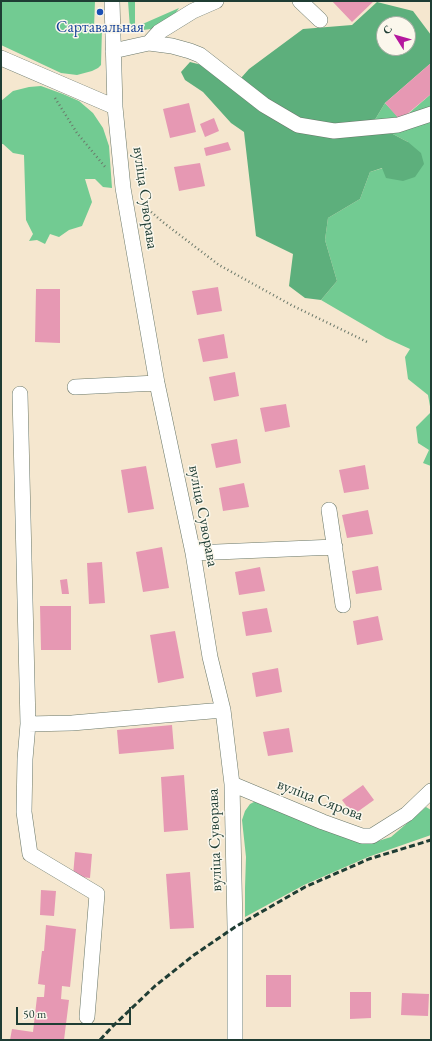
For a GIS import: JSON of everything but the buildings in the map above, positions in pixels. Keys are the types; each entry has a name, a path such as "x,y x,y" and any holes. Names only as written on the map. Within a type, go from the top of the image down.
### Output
{"street":[{"name":"вуліца Суворава","path":"112,1 115,107 123,188 157,383 193,553 210,657 224,710 232,784 235,927 235,1040"},
{"path":"149,43 158,32 193,11 216,1"},
{"path":"300,1 320,20"},
{"path":"113,51 149,43 190,50 200,55 264,105 298,125 334,131 398,125 431,114"},
{"path":"1,58 115,107"},
{"path":"75,387 157,383"},
{"path":"20,394 28,724 25,758 24,812 30,854 97,894 87,1017"},
{"path":"329,510 343,605"},
{"path":"193,553 335,547"},
{"path":"28,724 72,723 224,710"},
{"name":"вуліца Сярова","path":"232,784 362,836 372,836 407,814 431,791"}],"path":[{"path":"41,75 77,133 108,170"},
{"path":"141,203 164,223 219,265 293,306 367,342"}],"green space":[{"path":"1,1 95,1 94,28 102,28 101,65 92,71 77,75 61,73 1,45"},
{"path":"128,1 135,1 135,24 138,26 179,8 175,14 151,29 135,31 130,28"},
{"path":"377,2 413,11 431,35 431,63 385,103 373,123 332,125 300,119 267,101 241,78 249,69 303,29 352,25"},
{"path":"190,62 210,67 296,131 389,132 408,142 421,153 424,164 415,177 403,181 386,178 382,168 370,172 360,199 328,218 325,240 337,281 321,300 305,298 289,286 293,254 256,236 244,132 231,123 203,92 185,80 181,72"},
{"path":"41,86 79,101 93,113 103,128 109,146 112,188 103,187 95,179 85,179 92,202 82,226 69,230 59,237 50,234 45,244 37,240 29,241 33,234 26,220 24,155 13,153 1,144 1,101 13,91"},
{"path":"431,94 431,109 402,119"},
{"path":"385,103 400,120 373,123"},
{"path":"431,120 431,412 428,395 408,379 405,357 410,349 386,338 321,300 337,281 325,240 328,218 360,199 370,172 383,168 408,142 389,132"},
{"path":"431,412 431,466 423,463 429,450 418,443 416,427"},
{"path":"256,801 375,842 391,837 426,807 431,810 431,835 368,857 304,885 245,917 246,857 242,820 245,811 250,804"}],"railway":[{"path":"100,1040 155,986 194,955 235,927 305,887 369,859 431,840"}],"place":[{"name":"Сартавальная","path":"100,12"}]}
